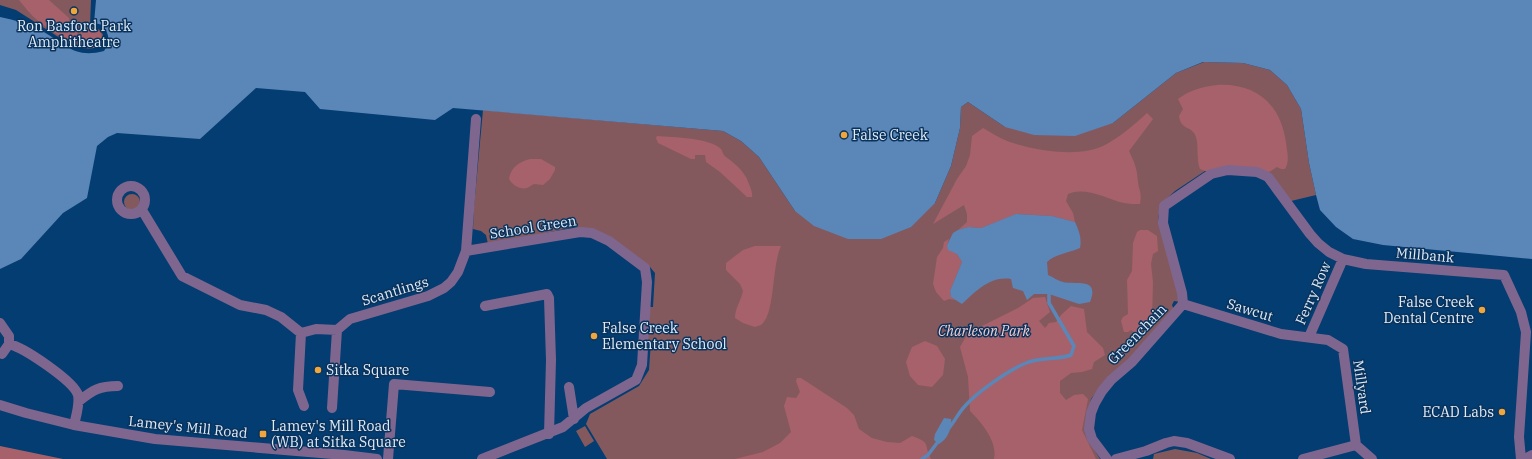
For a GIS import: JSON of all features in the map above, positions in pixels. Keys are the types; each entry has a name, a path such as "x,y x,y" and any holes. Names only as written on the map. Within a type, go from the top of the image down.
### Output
{"street":[{"name":"Scantlings","path":"337,330 350,319 428,296 444,288 451,282 458,272 466,251 476,119"},
{"name":"Greenchain","path":"1107,459 1092,439 1089,428 1091,413 1095,403 1111,380 1132,362 1183,304 1182,293 1163,223 1164,206 1211,174 1228,170 1257,172 1268,177 1310,234 1329,252 1343,259"},
{"path":"142,210 182,276 240,306 266,310 281,317 301,334"},
{"name":"School Green","path":"466,251 580,232 592,233 609,241 645,268 647,282 642,365 636,380 586,408 574,420"},
{"name":"Millbank","path":"1343,259 1366,264 1504,275 1521,312 1526,332 1519,437 1521,459"},
{"name":"Ferry Row","path":"1309,337 1343,259"},
{"path":"485,306 547,294 549,298 551,360 549,434"},
{"name":"Sawcut","path":"1183,304 1281,334 1309,337"},
{"path":"0,323 9,336 9,344 2,354"},
{"path":"301,334 316,329 337,330 332,408"},
{"path":"301,334 298,390 304,406"},
{"name":"Millyard","path":"1309,337 1328,340 1343,348 1356,446"},
{"path":"9,344 17,346 69,382 75,389 79,401 74,425"},
{"path":"388,459 394,384 490,392"},
{"path":"79,401 88,394 104,386 118,386"},
{"path":"482,459 549,434 563,428 574,420 569,387"},
{"name":"Lamey's Mill Road","path":"0,405 74,425 155,439 377,459"},
{"path":"1116,459 1146,455 1166,442 1180,441 1230,459"},
{"path":"1303,459 1356,446 1372,459"},
{"path":"1525,459 1532,455"}],"green space":[{"path":"0,0 91,0 90,26 100,30 103,35 101,45 94,48 82,48 71,45 16,10 0,5"},
{"path":"19,0 49,0 69,18 70,25 79,35 90,28 98,30 101,33 100,44 97,47 91,48 74,44 36,19"},
{"name":"Charleson Park","path":"1204,62 1243,63 1270,70 1287,85 1301,109 1309,163 1316,195 1291,201 1269,172 1205,171 1175,191 1161,204 1158,218 1182,302 1174,301 1172,305 1174,310 1117,372 1109,376 1091,399 1085,427 1100,459 607,459 586,424 590,414 639,386 649,370 651,341 648,340 649,307 653,307 655,273 650,267 604,235 586,229 573,227 510,241 488,244 486,235 481,231 473,229 483,110 723,131 741,141 759,157 795,211 935,203 951,166 960,128 961,107 968,102 1005,127 1113,123 1176,73"},
{"path":"1217,85 1231,85 1255,92 1272,107 1279,117 1286,143 1288,156 1287,166 1285,169 1277,167 1269,172 1205,171 1200,169 1196,137 1192,131 1184,126 1180,121 1179,116 1183,109 1178,99 1196,89"},
{"path":"1147,113 1153,119 1129,151 1136,169 1141,194 1140,204 1124,203 1082,191 1068,194 1066,201 1073,213 1075,222 1052,216 1017,214 981,228 968,227 958,230 967,222 967,214 964,205 933,224 957,179 966,166 970,155 972,136 983,128 1009,142 1035,149 1059,152 1084,151 1095,149 1111,142"},
{"path":"657,136 700,140 716,145 721,149 725,156 743,172 751,188 752,197 747,197 720,172 706,162 705,155 695,155 695,159 691,159 658,143 656,138"},
{"path":"530,159 541,159 555,167 555,170 550,179 543,185 534,184 527,188 519,188 510,181 510,175 516,166"},
{"path":"132,194 138,196 140,202 138,208 132,210 126,208 124,202 126,196"},
{"path":"1140,230 1148,230 1157,236 1158,251 1153,254 1151,264 1153,282 1152,320 1148,331 1139,335 1131,330 1124,332 1121,321 1123,317 1128,314 1127,280 1132,271 1133,243 1137,232"},
{"path":"949,239 947,245 957,254 962,262 950,291 951,297 956,300 949,299 944,301 936,292 933,284 937,257 943,248 944,242"},
{"path":"755,246 781,246 776,264 770,308 767,317 762,324 755,327 743,323 735,318 743,291 740,284 726,270 726,263 743,250"},
{"path":"1045,297 1050,312 1039,321 1045,328 1049,323 1056,322 1071,306 1084,309 1087,332 1103,348 1105,355 1094,362 1092,369 1071,373 1060,381 1060,393 1066,400 1074,395 1083,394 1088,399 1082,430 1096,459 994,459 994,446 988,433 970,411 968,377 960,347 968,333 1018,308 1033,298"},
{"path":"925,341 937,346 945,359 943,375 932,387 918,385 910,376 906,362 912,347"},
{"path":"797,378 801,378 847,408 854,415 859,429 872,438 887,442 900,443 912,436 918,438 925,442 931,459 735,459 763,452 780,443 791,432 784,406 787,397 796,398 800,392 796,381"},
{"path":"585,426 594,441 585,447 576,431"},
{"path":"0,446 63,459 0,459"},
{"path":"1175,449 1197,453 1211,459 1153,459 1154,454"}],"water":[{"name":"False Creek","path":"96,0 1532,0 1532,259 1383,245 1353,239 1336,227 1320,210 1309,163 1301,109 1287,85 1270,70 1243,63 1203,62 1176,73 1113,123 1075,136 1034,135 1005,127 968,102 961,107 960,128 951,166 935,203 911,227 881,239 848,239 814,226 795,211 759,157 741,141 723,131 453,108 435,120 320,109 305,92 256,88 200,139 117,133 108,137 97,146 87,198 63,213 21,259 0,269 0,17 22,22 78,52 94,53 104,51 108,44 108,35 103,25 94,23"},
{"path":"1016,214 1052,216 1075,222 1079,232 1081,244 1080,248 1050,259 1047,262 1048,275 1063,282 1089,285 1092,289 1090,302 1079,304 1049,294 1034,294 1027,300 1023,291 1013,288 1011,279 990,282 962,304 951,297 950,291 962,262 957,254 948,250 947,245 953,233 968,227 981,228"},
{"path":"944,418 951,419 951,426 947,436 939,444 934,440 935,434"}],"waterway":[{"path":"949,428 970,400 1011,371 1032,361 1060,358 1071,355 1074,346 1049,303 1049,294"},
{"path":"922,459 928,455 940,439"}],"place":[{"name":"Ron Basford Park Amphitheatre","path":"74,11"},
{"name":"False Creek","path":"844,135"},
{"name":"False Creek Dental Centre","path":"1482,310"},
{"name":"False Creek Elementary School","path":"594,336"},
{"name":"Sitka Square","path":"318,370"},
{"name":"ECAD Labs","path":"1502,412"},
{"name":"Lamey's Mill Road (WB) at Sitka Square","path":"263,434"}]}
